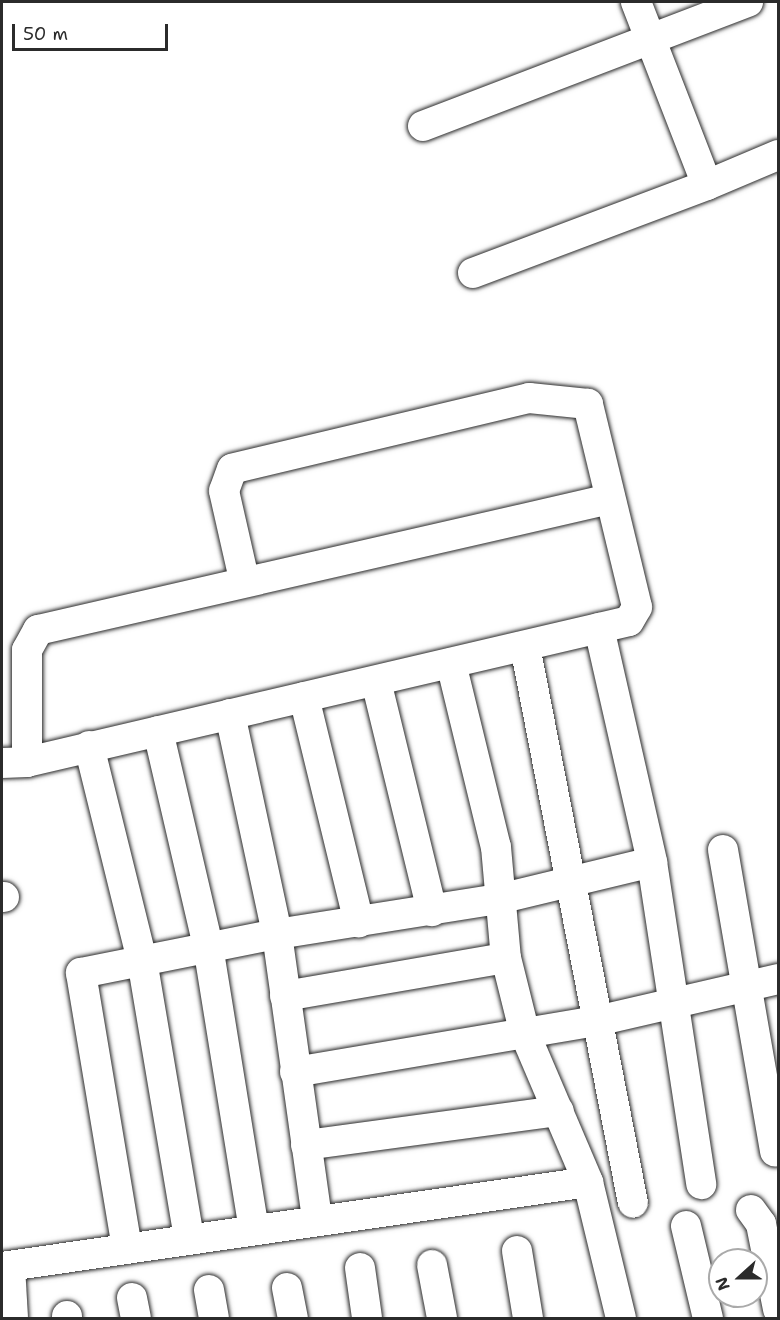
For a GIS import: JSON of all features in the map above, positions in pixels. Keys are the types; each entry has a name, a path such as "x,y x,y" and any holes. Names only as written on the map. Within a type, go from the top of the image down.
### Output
{"street":[{"path":"636,2 707,184"},
{"path":"423,126 748,2"},
{"path":"472,273 778,155"},
{"path":"244,579 224,491 232,469 529,398 588,404 637,607 629,621 376,681 14,762 27,650 38,630 244,579 610,499"},
{"path":"599,628 652,862 676,1005 701,1184"},
{"path":"525,646 574,878 633,1203"},
{"path":"451,663 496,847 506,958 525,1034 560,1111 588,1182 621,1318"},
{"path":"376,681 432,911"},
{"path":"304,697 359,922"},
{"path":"230,714 277,934 316,1220"},
{"path":"159,730 208,946 254,1229"},
{"path":"89,746 142,960 189,1239"},
{"path":"723,850 764,982 775,1152"},
{"path":"127,1248 81,973 208,946 499,899 574,878 652,862"},
{"path":"285,996 506,958"},
{"path":"295,1072 601,1020 676,1005 764,982"},
{"path":"306,1145 560,1111"},
{"path":"14,1318 6,1267 588,1182"},
{"path":"751,1210 761,1224 778,1308"},
{"path":"686,1226 708,1318"},
{"path":"517,1251 528,1318"},
{"path":"432,1265 442,1318"},
{"path":"360,1268 367,1318"},
{"path":"287,1288 292,1318"}]}
